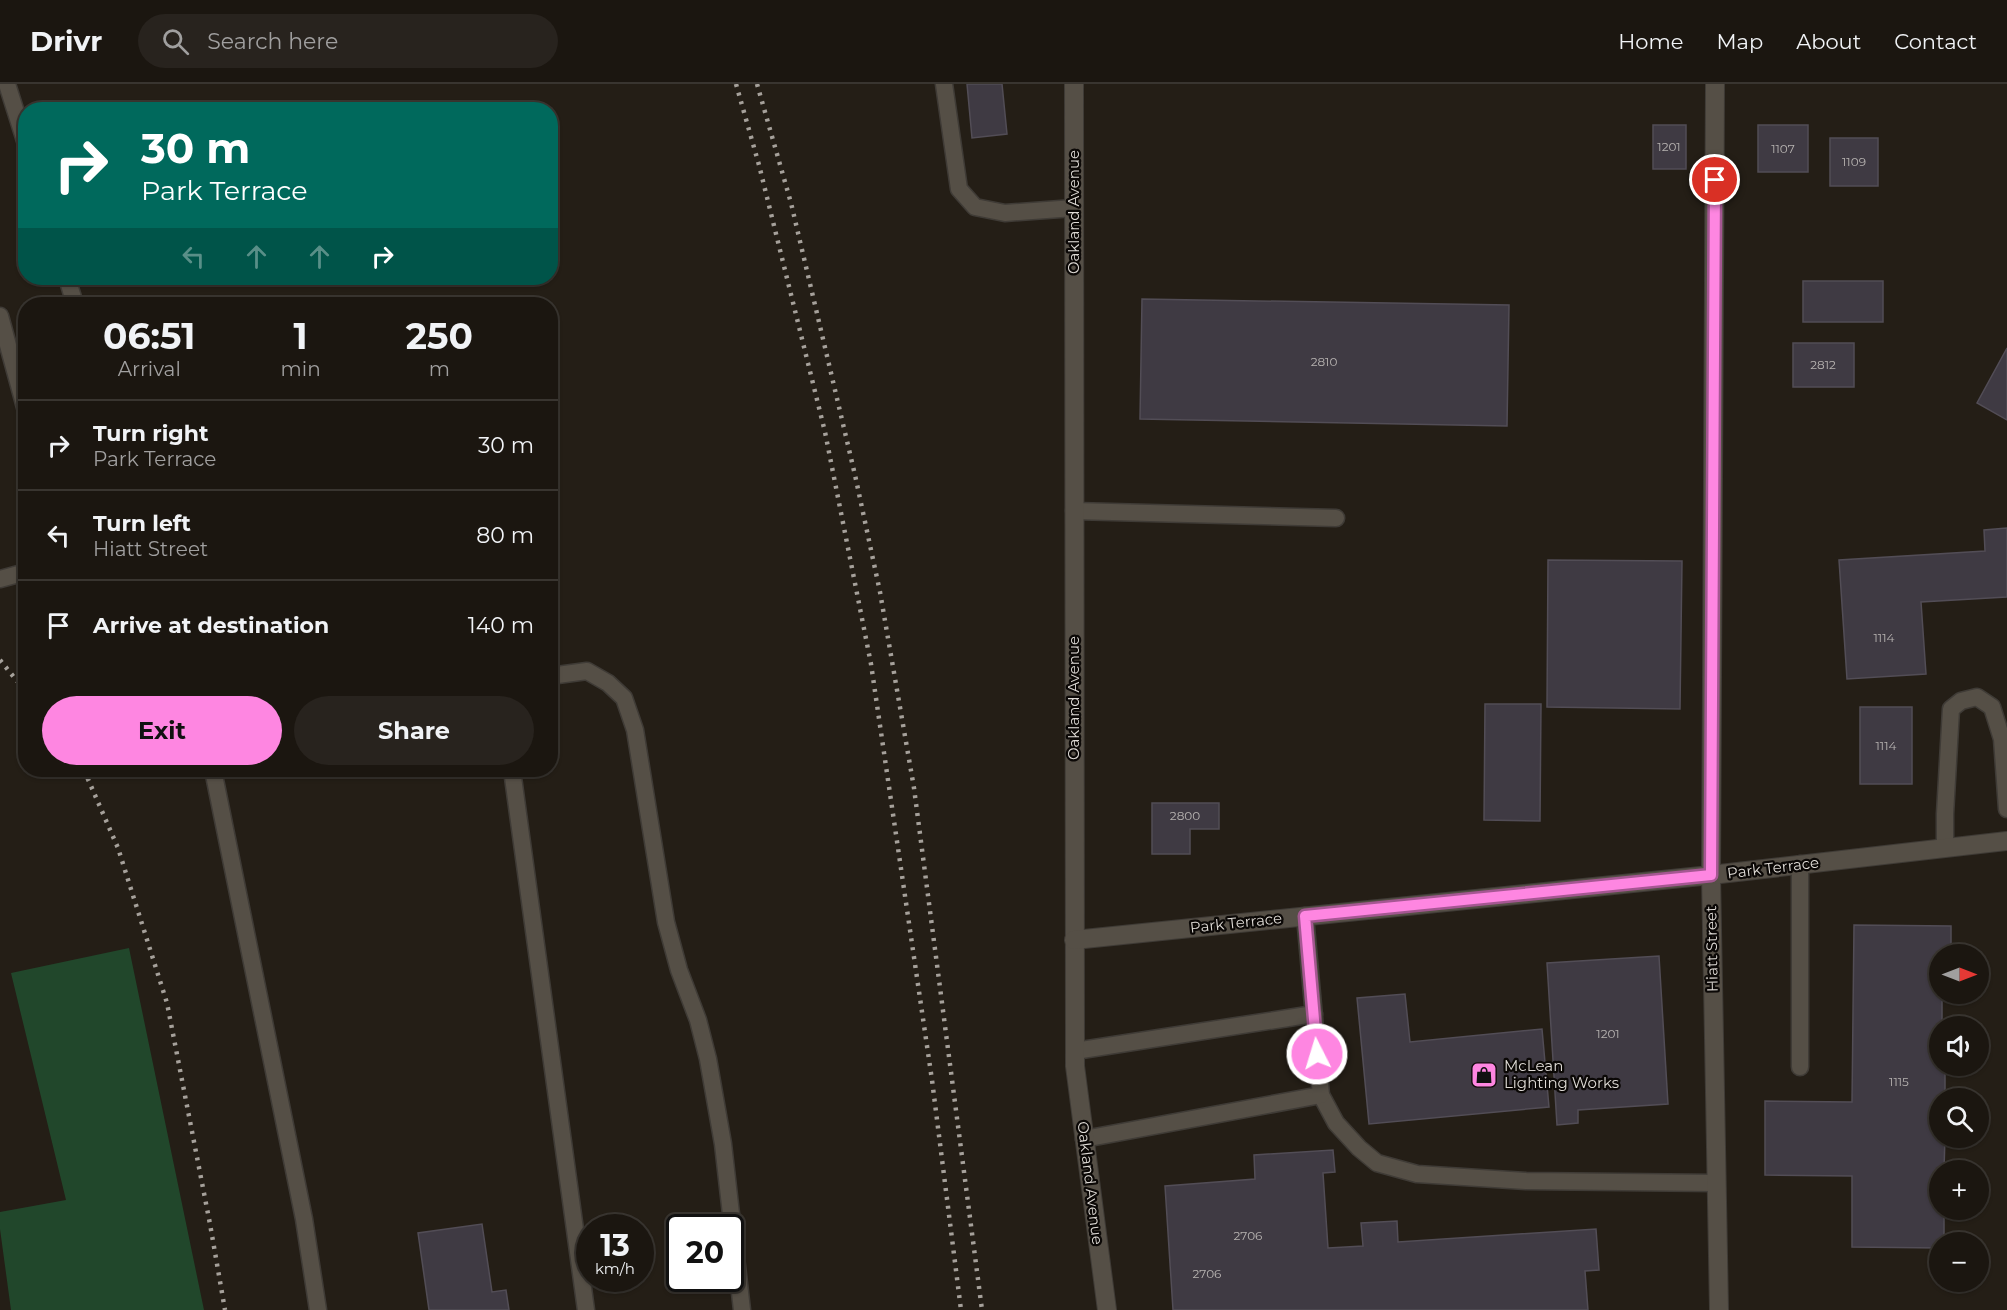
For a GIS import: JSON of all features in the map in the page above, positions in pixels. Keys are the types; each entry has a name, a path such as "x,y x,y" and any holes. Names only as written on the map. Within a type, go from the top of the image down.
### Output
{"street":[{"name":"Oakland Avenue","path":"1074,84 1075,1051 1084,1139 1107,1310"},
{"name":"Hiatt Street","path":"1715,84 1711,875 1719,1310"},
{"name":"Park Terrace","path":"1074,940 1711,875 2007,841"}],"lane":[{"path":"7,84 18,119"},
{"path":"944,84 959,189 975,207 1005,213 1074,208"},
{"path":"0,316 18,382"},
{"path":"1074,511 1336,518"},
{"path":"0,579 18,574"},
{"path":"558,675 587,671 608,683 624,698 635,730 666,922 679,970 698,1020 710,1070 723,1144 742,1310"},
{"path":"1946,848 1945,814 1951,709 1961,700 1977,697 1992,707 2002,739 2007,809"},
{"path":"214,777 304,1220 318,1310"},
{"path":"513,777 586,1310"},
{"path":"1800,864 1800,1067"},
{"path":"1305,916 1321,1095 1336,1124 1377,1163 1417,1174 1526,1180 1716,1183"},
{"path":"1075,1051 1314,1014"},
{"path":"1084,1139 1321,1095"}],"green space":[{"path":"129,948 204,1310 11,1310 0,1229 0,1212 66,1200 11,973"}],"building":[{"path":"967,84 1002,84 1007,134 972,138"},
{"path":"1653,125 1686,125 1686,169 1653,169"},
{"path":"1758,125 1808,125 1808,172 1758,172"},
{"path":"1830,138 1878,138 1878,186 1830,186"},
{"path":"1803,281 1883,281 1883,322 1803,322"},
{"path":"1142,299 1509,305 1507,426 1140,419"},
{"path":"1793,343 1854,343 1854,387 1793,387"},
{"path":"2007,348 2007,420 1977,403"},
{"path":"2007,528 2007,597 1921,602 1926,674 1847,679 1839,560 1985,551 1984,530"},
{"path":"1548,560 1682,561 1680,709 1547,707"},
{"path":"1485,704 1541,704 1540,821 1484,820"},
{"path":"1860,707 1912,707 1912,784 1860,784"},
{"path":"1152,803 1219,803 1219,829 1190,829 1190,854 1152,854"},
{"path":"1854,925 1951,926 1951,944 1929,944 1929,1004 1942,1004 1942,1016 1929,1016 1929,1076 1945,1076 1945,1088 1929,1088 1929,1148 1945,1148 1944,1160 1929,1160 1929,1220 1944,1220 1944,1232 1929,1232 1929,1248 1852,1247 1852,1176 1765,1175 1765,1101 1852,1102"},
{"path":"1659,956 1668,1104 1578,1110 1578,1123 1557,1125 1547,963"},
{"path":"1405,994 1410,1042 1542,1029 1549,1107 1369,1124 1357,998"},
{"path":"1333,1150 1335,1172 1323,1173 1328,1248 1363,1246 1361,1223 1397,1221 1398,1242 1596,1229 1599,1270 1585,1271 1588,1310 1173,1310 1165,1186 1255,1179 1254,1155"},
{"path":"482,1224 492,1292 506,1290 509,1310 429,1310 418,1233"}],"railway":[{"path":"736,84 759,165 825,432 871,664 932,1080 961,1310"},
{"path":"757,84 791,203 880,592 914,788 982,1310"},
{"path":"0,660 18,682"},
{"path":"87,777 118,848 167,1003 225,1310"}],"place":[{"name":"McLean Lighting Works","path":"1484,1075"}],"route":[{"path":"1317,1054 1305,916 1711,875 1715,180"}]}
